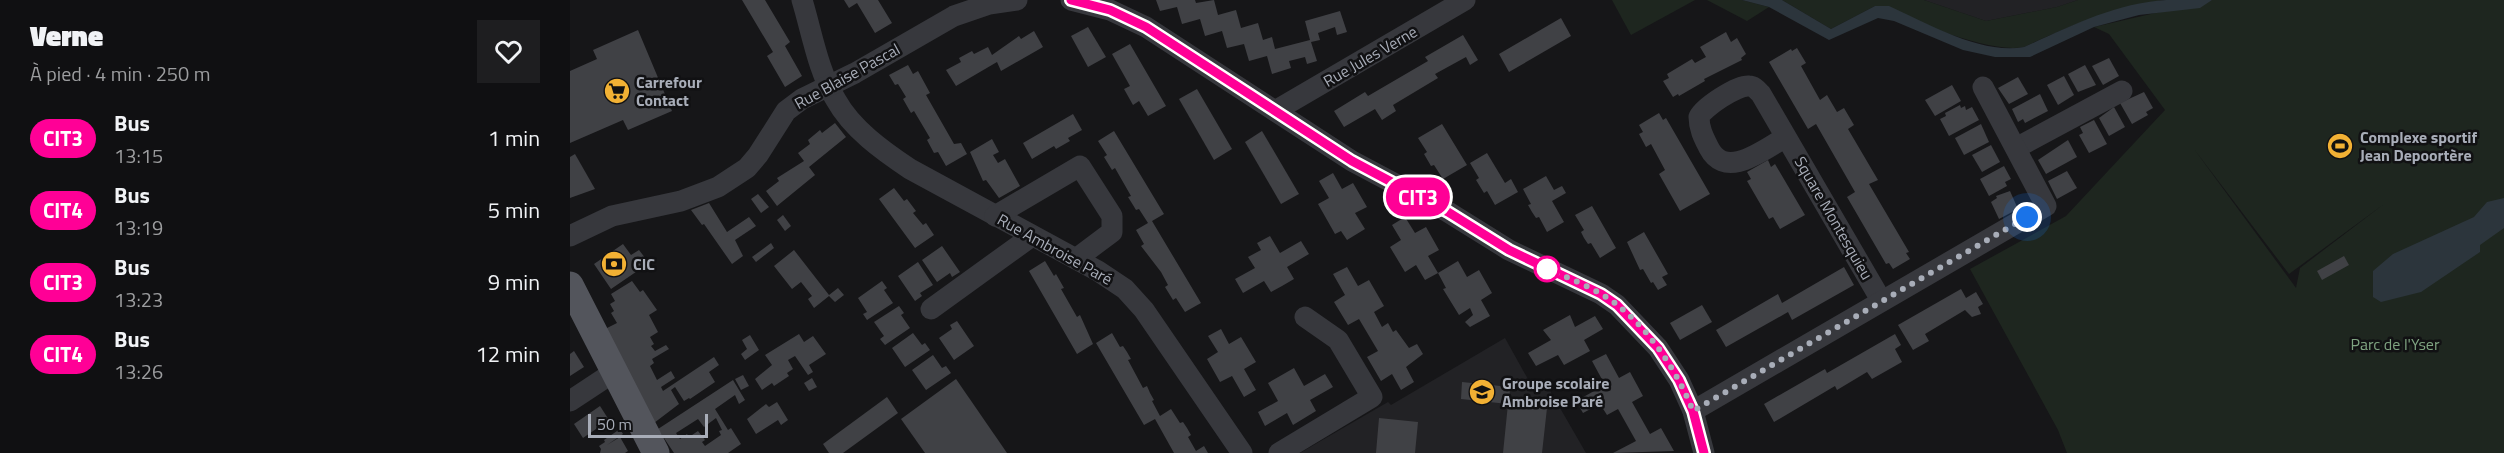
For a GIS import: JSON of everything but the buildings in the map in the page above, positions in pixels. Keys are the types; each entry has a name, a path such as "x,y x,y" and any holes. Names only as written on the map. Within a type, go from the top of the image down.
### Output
{"main road":[{"path":"570,285 656,453"}],"street":[{"name":"Rue Ambroise Paré","path":"802,0 829,86 848,117 883,149 927,179 1113,280 1136,300 1242,453"},
{"name":"Rue Blaise Pascal","path":"570,236 612,216 699,195 735,177 758,155 786,111 802,99 954,16 989,4 1017,0"},
{"path":"1071,0 1096,6 1133,20 1387,181 1448,212 1509,250 1601,294 1617,305 1658,348 1679,380 1693,411 1704,453"},
{"name":"Rue Jules Verne","path":"1275,111 1465,0"},
{"path":"1693,411 2046,206 1983,87"},
{"path":"2016,148 2122,92"},
{"name":"Square Montesquieu","path":"1786,137 1881,300"},
{"path":"995,216 1080,166 1112,216 1112,232 1076,259"},
{"path":"931,309 1032,236"},
{"path":"1279,453 1372,397 1338,340 1305,316"},
{"path":"570,401 614,372"}],"shaded area":[{"path":"1742,0 1782,0 1831,29 1875,6 1889,6 1955,36 1972,42 2007,48 2024,47 2075,24 2129,6 2166,0 2212,0 2200,8 2139,15 2094,27 2030,57 1995,57 1963,50 1894,21 1878,18 1829,40 1769,7"},
{"path":"1924,0 2078,0 2057,7 1986,21"},
{"path":"2504,198 2504,228 2480,245 2480,252 2421,292 2381,302 2373,297 2373,271 2393,254 2474,217 2487,202"},
{"name":"Groupe scolaire Ambroise Paré","path":"1505,338 1529,381 1545,382 1586,453 1300,453 1388,402 1391,405"}],"green space":[{"path":"1612,0 1695,0 1631,35"},
{"path":"1707,0 1742,0 1769,7 1747,21"},
{"path":"1782,0 1924,0 1986,21 2057,7 2078,0 2164,0 2110,13 2024,47 2008,48 1970,41 1875,6 1831,29"},
{"name":"Parc de l'Yser","path":"2212,0 2504,0 2504,453 2067,453 2058,430 1970,269 2066,216 2165,110 2109,34 2094,27","holes":["2194,149 2289,274 2384,204 2300,268 2296,288"]}],"bus line":[{"name":"CIT3","path":"1071,0 1110,10 1146,27 1352,161 1448,212 1509,250 1601,294 1617,305 1630,316 1658,348 1679,380 1693,411 1704,453"}],"place":[{"name":"Carrefour Contact","path":"617,91"},
{"name":"Complexe sportif Jean Depoortère","path":"2340,146"},
{"name":"CIC","path":"614,264"},
{"name":"Groupe scolaire Ambroise Paré","path":"1482,392"}],"route":[{"path":"1547,269 1601,294 1630,316 1668,363 1679,380 1693,411 2027,217"}]}
